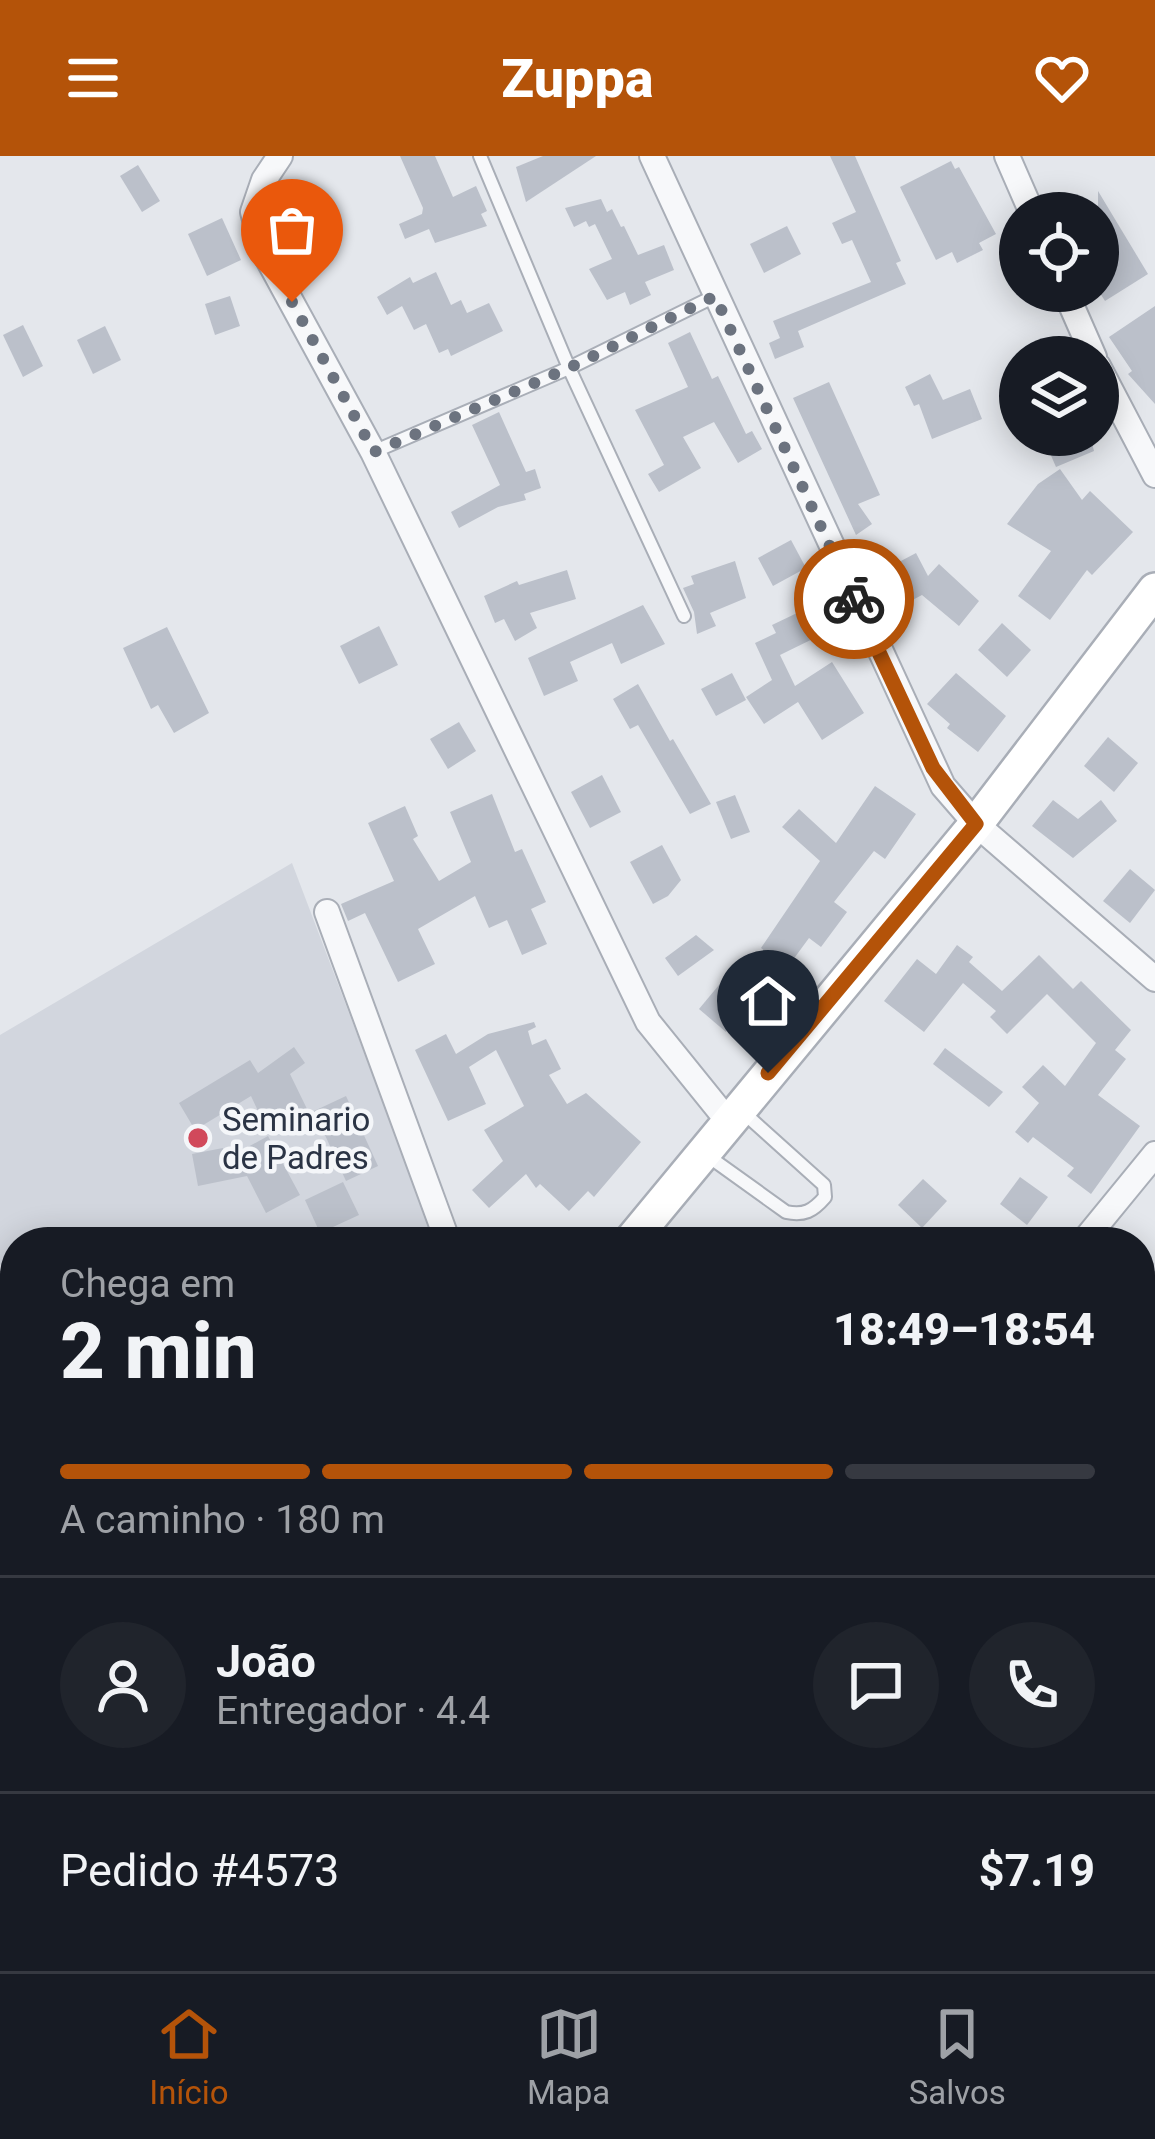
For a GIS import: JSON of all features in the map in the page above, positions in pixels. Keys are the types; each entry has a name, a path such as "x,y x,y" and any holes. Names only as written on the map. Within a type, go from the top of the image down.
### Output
{"main road":[{"path":"642,1227 976,824 1155,590"}],"street":[{"path":"280,156 263,180 253,212 262,250 374,452 648,1022 733,1114"},
{"path":"652,156 933,768 976,824 1155,979"},
{"path":"1007,156 1023,192"},
{"path":"1119,406 1155,475"},
{"path":"327,912 442,1227"},
{"path":"1095,1227 1155,1154"}],"lane":[{"path":"480,156 569,368 684,616"},
{"path":"374,452 569,368 715,296"},
{"path":"702,1152 786,1212 799,1215 814,1210 825,1197 824,1185 733,1114"}],"shaded area":[{"name":"Seminario de Padres","path":"292,863 430,1227 0,1227 0,1035"}],"building":[{"path":"400,156 435,156 453,197 476,186 487,211 481,214 487,226 435,243 429,229 405,239 399,224 422,214 423,208"},
{"path":"543,156 596,156 526,202 516,167"},
{"path":"830,156 855,156 901,261 896,263 906,284 798,331 804,347 775,359 769,343 780,338 773,321 871,282 852,240 842,244 832,223 856,212"},
{"path":"951,161 955,169 959,167 996,234 979,243 983,250 957,263 952,252 936,260 900,187"},
{"path":"138,165 160,201 142,212 120,176"},
{"path":"601,199 607,212 612,209 624,226 638,255 664,245 674,270 645,282 651,295 630,305 625,292 607,300 589,269 612,259 595,224 589,227 586,221 574,227 565,208"},
{"path":"222,218 241,260 207,276 188,234"},
{"path":"787,226 801,254 764,273 750,244"},
{"path":"1119,226 1148,274 1119,292"},
{"path":"436,272 451,305 461,300 467,313 489,303 503,331 451,356 448,349 439,353 426,324 414,330 402,306 387,315 377,297 410,277 413,283"},
{"path":"230,296 240,326 215,335 205,304"},
{"path":"1155,306 1155,404 1128,374 1132,371 1119,352 1119,336 1110,336"},
{"path":"23,325 43,366 23,377 3,335"},
{"path":"105,326 121,360 93,374 77,340"},
{"path":"690,332 712,379 718,376 746,434 752,431 762,449 738,463 714,422 683,437 701,468 659,492 648,474 664,465 635,410 688,387 668,343"},
{"path":"930,374 943,400 970,389 982,419 932,439 919,404 914,406 905,387"},
{"path":"829,382 880,495 858,504 872,524 856,535 793,398"},
{"path":"499,412 526,472 535,469 541,488 524,494 526,500 498,507 459,528 451,512 500,485 472,425"},
{"path":"1051,456 1082,456 1056,467"},
{"path":"1060,469 1082,500 1090,491 1133,532 1092,575 1087,570 1050,620 1018,596 1051,551 1007,524 1038,484"},
{"path":"791,540 806,568 773,586 758,558"},
{"path":"916,553 928,576 939,564 979,601 959,626 922,595 905,604 898,596 884,570"},
{"path":"735,561 746,598 710,613 716,626 697,634 683,588 694,584 691,576"},
{"path":"567,570 576,599 530,613 537,628 515,641 504,619 495,623 484,596 517,581 519,585"},
{"path":"818,603 831,630 780,655 795,686 832,662 864,713 822,740 798,702 764,724 746,697 772,680 755,643 776,633 772,625"},
{"path":"643,605 665,644 621,664 612,643 570,662 578,681 544,696 528,658"},
{"path":"1002,623 1031,650 1007,677 978,650"},
{"path":"379,626 398,665 359,684 340,646"},
{"path":"167,627 209,713 174,733 158,705 151,709 123,648"},
{"path":"732,673 746,700 716,716 701,689"},
{"path":"956,673 1006,716 978,752 947,728 950,724 927,704"},
{"path":"638,684 711,804 690,814 638,725 630,729 613,699"},
{"path":"459,722 476,751 448,769 430,739"},
{"path":"1108,737 1138,763 1114,792 1084,766"},
{"path":"602,775 621,812 590,828 571,792"},
{"path":"875,786 916,814 885,859 874,851 834,902 847,912 821,947 809,938 787,968 761,948 820,861 782,827 799,809 836,843"},
{"path":"492,794 515,852 522,849 546,902 531,909 547,944 522,955 507,920 489,928 475,896 418,929 435,964 398,982 365,913 348,921 341,904 394,881 368,823 405,806 418,836 413,839 439,881 471,862 450,812"},
{"path":"735,795 750,832 731,839 716,802"},
{"path":"1053,800 1078,819 1101,800 1117,821 1073,858 1032,826"},
{"path":"662,845 681,880 668,896 653,904 630,862"},
{"path":"1130,869 1155,890 1130,923 1103,901"},
{"path":"696,935 714,950 678,976 665,958"},
{"path":"957,945 1002,991 1039,955 1073,989 1081,981 1131,1030 1115,1050 1126,1059 1098,1095 1140,1126 1091,1194 1067,1176 1074,1168 1033,1137 1028,1143 1015,1132 1039,1103 1022,1087 1043,1065 1065,1086 1096,1043 1047,994 1007,1034 990,1017 996,1011 963,983 924,1032 884,1001 917,959 936,974"},
{"path":"734,967 761,990 726,1032 699,1009"},
{"path":"534,1022 536,1027 528,1031 532,1045 546,1039 561,1069 549,1075 567,1104 586,1093 641,1142 594,1197 588,1191 569,1211 540,1184 536,1188 526,1174 489,1208 472,1190 503,1161 484,1130 524,1106 496,1050 469,1067 486,1104 448,1121 415,1050 446,1034 456,1054 488,1034"},
{"path":"294,1047 305,1063 290,1074 308,1111 267,1130 251,1096 195,1130 179,1103 250,1060 258,1073"},
{"path":"945,1048 1003,1092 989,1107 933,1064"},
{"path":"346,1096 378,1166 346,1181 314,1111"},
{"path":"268,1136 300,1195 266,1213 247,1176 198,1186 192,1154 223,1148 226,1159"},
{"path":"1020,1177 1048,1197 1027,1225 1000,1204"},
{"path":"923,1179 947,1201 923,1227 898,1205"},
{"path":"343,1182 359,1215 333,1227 317,1227 305,1200"}],"way so far":[{"path":"292,302 374,452 569,368 715,296 854,599"}],"place":[{"name":"Seminario de Padres","path":"198,1138"}],"route":[{"path":"768,1073 976,824 933,768 854,599"}]}
